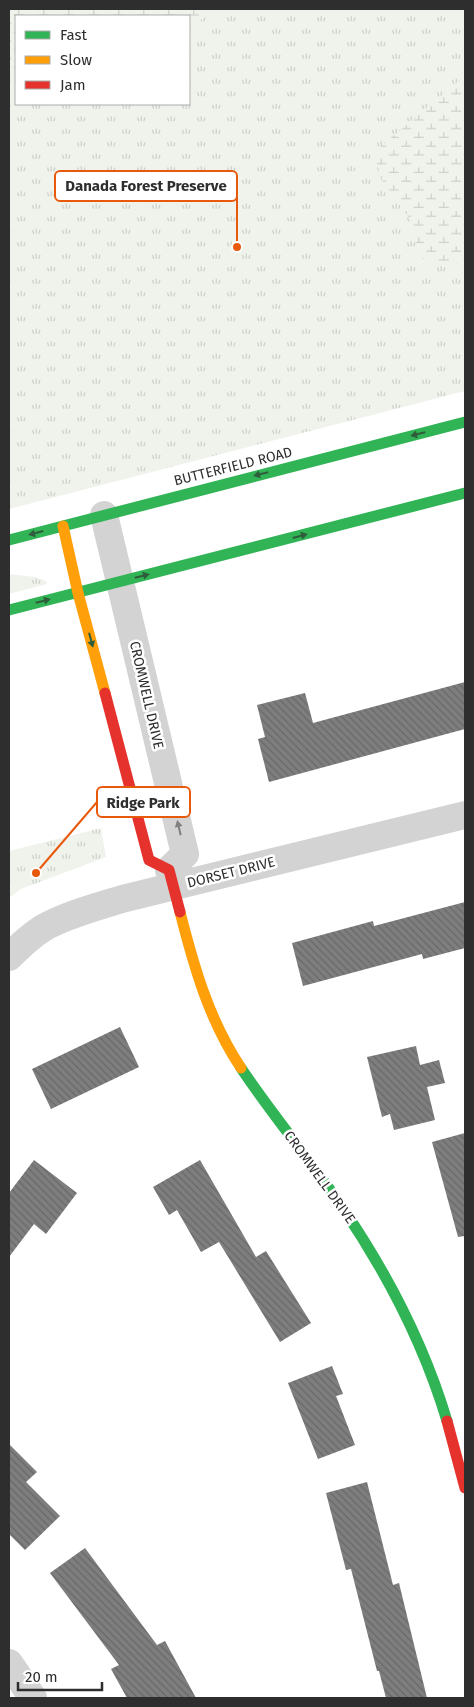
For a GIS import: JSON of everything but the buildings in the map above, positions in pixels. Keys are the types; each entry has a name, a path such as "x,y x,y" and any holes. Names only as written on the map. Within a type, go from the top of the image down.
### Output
{"street":[{"name":"BUTTERFIELD ROAD","path":"9,540 465,422"},
{"path":"9,610 465,493"},
{"name":"CROMWELL DRIVE","path":"104,515 185,854 171,878 201,990 228,1047 255,1088 365,1240 397,1297 428,1365 442,1405 465,1488"},
{"path":"63,526 78,593 148,860 171,878"},
{"name":"DORSET DRIVE","path":"9,957 21,945 44,928 171,878 465,815"},
{"path":"9,1662 33,1698"}],"green space":[{"path":"9,9 465,9 465,391 9,509"},
{"path":"9,9 218,9 199,21 190,23 190,15 15,15 15,73 9,76"},
{"path":"465,76 465,263 447,266 420,257 410,219 381,179 374,152"},
{"path":"9,574 35,577 46,581 47,584 9,594"},
{"path":"101,828 106,857 21,889 9,898 9,851"}],"traffic: fast":[{"path":"9,540 465,422"},
{"path":"9,610 465,493"},
{"path":"241,1068 330,1189 374,1257 416,1337 438,1392 447,1421"}],"traffic: slow":[{"path":"63,526 78,593 105,693"},
{"path":"180,912 197,973 211,1012 241,1068"}],"traffic: jam":[{"path":"105,693 149,860 169,870 180,912"},
{"path":"447,1421 465,1488"}],"place":[{"name":"Danada Forest Preserve","path":"237,247"},
{"name":"Ridge Park","path":"36,873"}]}
